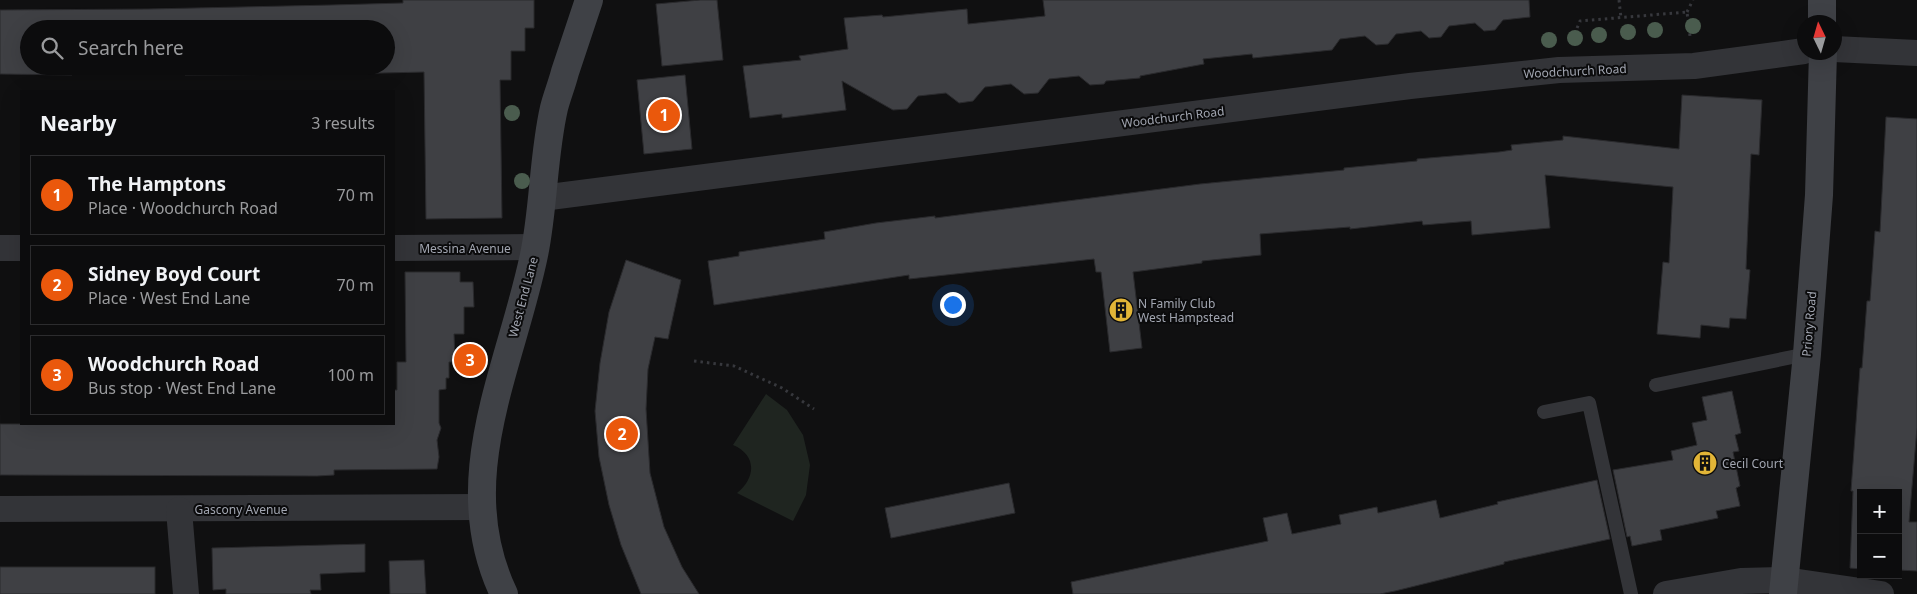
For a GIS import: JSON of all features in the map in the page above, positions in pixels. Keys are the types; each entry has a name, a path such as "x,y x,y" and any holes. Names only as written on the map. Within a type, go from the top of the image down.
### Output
{"main road":[{"name":"West End Lane","path":"504,594 487,548 482,507 486,442 500,378 522,309 536,247 554,108 589,0"},
{"path":"1822,0 1822,15"},
{"name":"Priory Road","path":"1784,587 1819,195 1823,60"}],"street":[{"path":"1842,49 1917,53"},
{"name":"Woodchurch Road","path":"542,198 1410,86 1558,70 1694,66 1797,52"},
{"name":"Messina Avenue","path":"395,248 536,247"},
{"path":"0,248 20,248"},
{"name":"Gascony Avenue","path":"0,509 179,510 482,507"},
{"path":"179,510 186,594"},
{"path":"1666,594 1741,581 1784,587 1881,594"}],"lane":[{"path":"1656,385 1806,354"},
{"path":"1544,412 1589,403 1631,594"}],"path":[{"path":"1619,0 1621,18"},
{"path":"1693,0 1687,12 1694,66"},
{"path":"1558,70 1580,21 1687,12"},
{"path":"694,361 734,366 782,388 814,409"}],"shaded area":[{"path":"766,394 787,410 803,435 810,465 806,495 793,521 737,493 748,481 751,467 746,455 741,449 733,445"}],"building":[{"path":"403,0 534,0 534,28 525,28 525,51 511,51 511,80 500,80 502,218 426,219 424,72 395,73 395,20 20,20 20,74 0,74 0,10 148,9 403,3"},
{"path":"717,0 723,60 662,66 656,4"},
{"path":"1043,0 1529,0 1530,17 1503,20 1495,30 1484,31 1475,23 1449,26 1441,37 1429,38 1421,31 1396,34 1388,44 1376,45 1365,36 1340,39 1332,50 1253,58 1252,54 1203,59 1204,64 1140,76 1140,78 1106,81 1104,84 1090,85 1079,76 1049,79 1038,93 1024,94 1011,84 985,87 973,101 959,103 946,93 918,96 907,109 893,110 842,81 846,110 782,118 782,114 750,118 743,66 801,60 799,56 848,49 844,18 882,15 883,17 967,9 968,24 1045,16"},
{"path":"685,75 692,149 644,154 637,80"},
{"path":"1682,95 1762,100 1759,155 1751,154 1746,269 1750,270 1746,319 1730,318 1729,328 1701,325 1700,338 1657,334 1663,262 1669,263 1673,187 1545,175 1550,228 1472,235 1471,221 1423,225 1422,221 1350,229 1350,227 1260,234 1261,255 1202,261 1202,263 1133,272 1142,348 1110,352 1101,272 1096,272 1094,259 909,279 909,275 714,305 708,261 739,256 739,252 825,239 824,232 876,223 935,216 935,218 1200,184 1344,170 1344,168 1417,161 1417,159 1499,152 1512,150 1511,145 1563,140 1563,136 1679,149"},
{"path":"1886,117 1917,119 1917,428 1909,522 1917,522 1917,571 1902,570 1902,489 1857,489 1857,569 1850,568 1853,491 1851,491 1860,368 1862,368 1867,301 1870,301 1875,231 1880,232"},
{"path":"626,260 681,280 668,339 655,337 648,369 646,409 650,473 664,527 682,567 699,594 641,594 621,545 609,505 599,457 595,411 600,363 609,312"},
{"path":"405,272 460,272 460,282 473,282 474,307 464,307 464,334 454,334 455,362 449,362 449,378 446,378 446,389 439,390 439,423 441,428 437,440 439,457 437,469 334,470 334,475 317,476 0,475 0,424 395,425 397,362 406,362"},
{"path":"1732,391 1741,433 1735,435 1739,451 1733,452 1740,486 1736,488 1740,506 1716,511 1718,518 1660,530 1662,540 1632,546 1630,536 1627,537 1613,470 1673,460 1671,451 1697,445 1692,423 1707,420 1702,397"},
{"path":"1597,480 1610,539 1504,562 1504,564 1395,591 1380,594 1073,594 1071,582 1268,541 1263,518 1287,513 1292,534 1341,524 1339,515 1377,507 1378,513 1436,500 1440,518 1498,504 1497,502"},
{"path":"1009,483 1015,513 891,538 885,508"},
{"path":"365,544 365,572 320,574 321,590 310,590 311,594 226,594 226,589 213,590 212,548"},
{"path":"424,560 426,594 390,594 389,561"},
{"path":"0,567 155,567 155,594 0,594"}],"place":[{"name":"The Hamptons","path":"664,115"},
{"name":"N Family Club West Hampstead","path":"1121,310"},
{"name":"Woodchurch Road","path":"470,360"},
{"name":"Sidney Boyd Court","path":"622,434"},
{"name":"Cecil Court","path":"1705,463"}]}
